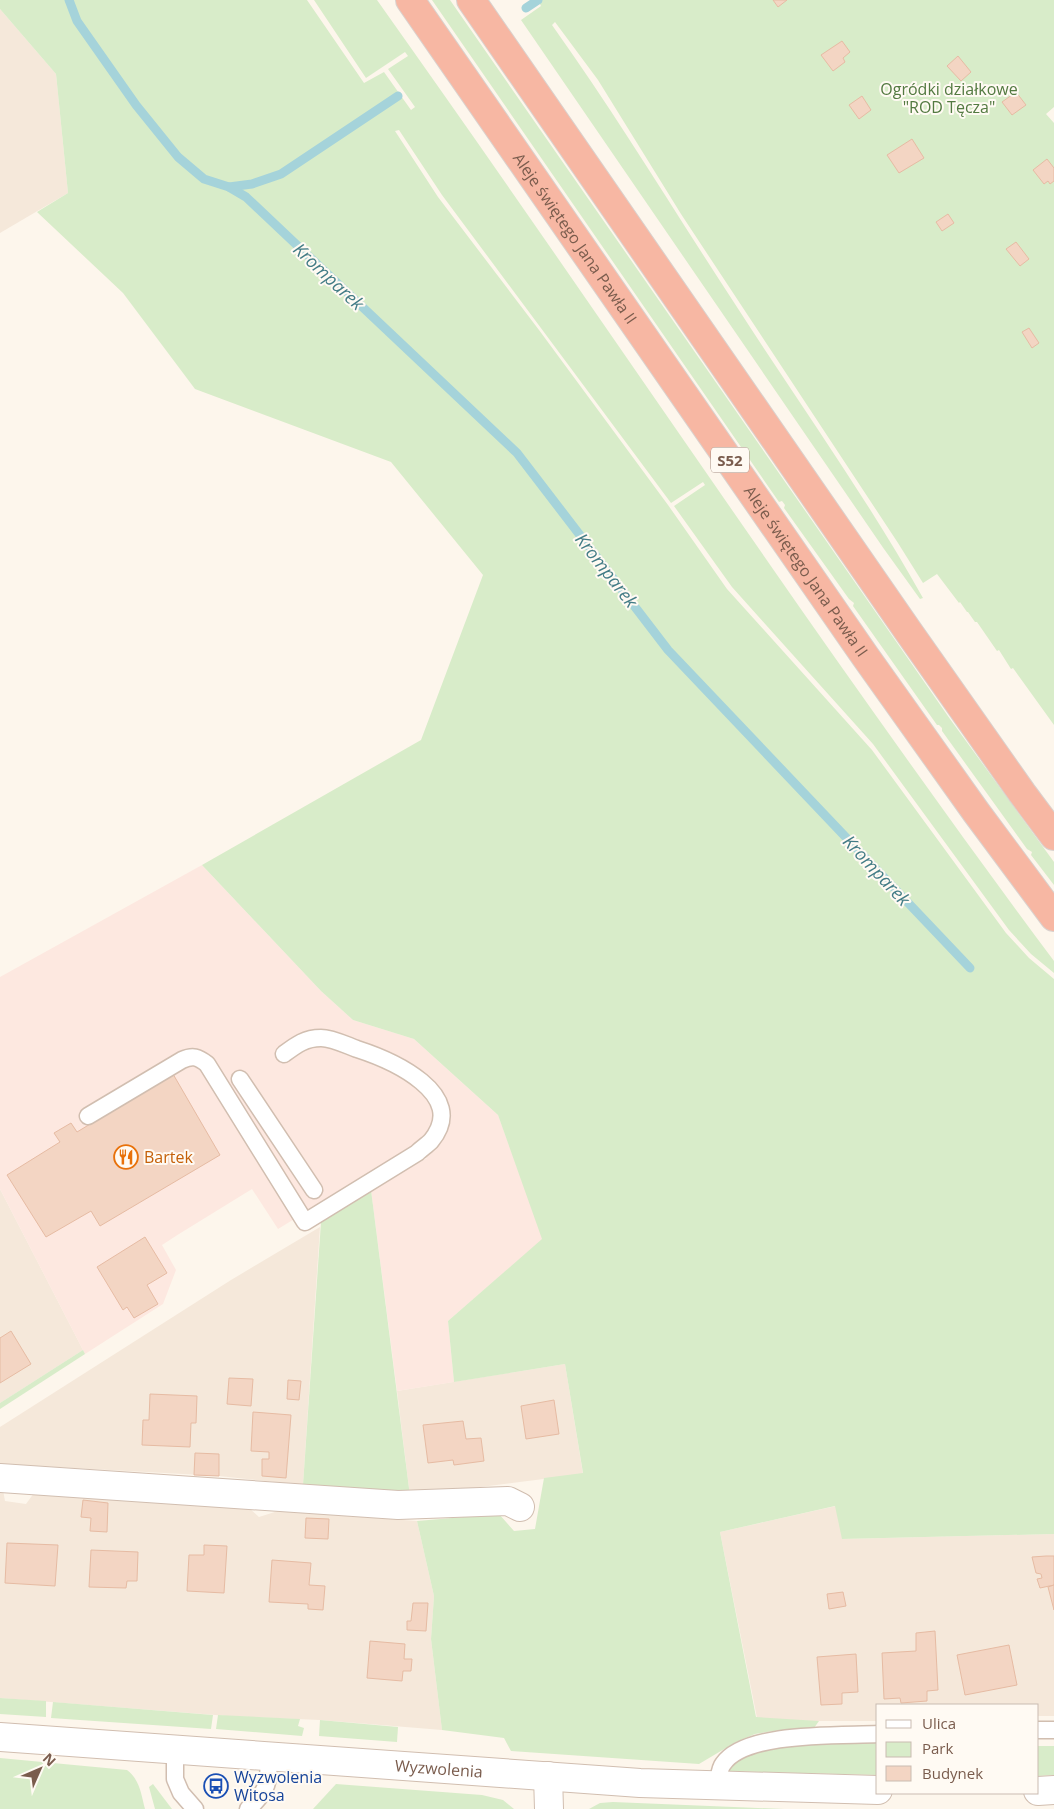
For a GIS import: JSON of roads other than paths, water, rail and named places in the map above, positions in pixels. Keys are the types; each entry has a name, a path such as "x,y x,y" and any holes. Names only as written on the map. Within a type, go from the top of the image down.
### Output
{"highway":[{"name":"Aleje świętego Jana Pawła II","path":"410,0 860,648 976,812 1054,917"},
{"path":"471,0 903,623 1054,836"}],"street":[{"path":"0,1478 398,1505 508,1501 520,1506"},
{"name":"Wyzwolenia","path":"0,1737 366,1765 640,1783 876,1790"},
{"path":"548,1776 549,1809"},
{"path":"1039,1791 1054,1790"}],"lane":[{"path":"88,1116 189,1056 199,1057 207,1064 305,1222 417,1153 431,1141 438,1128 442,1115 434,1093 408,1071 372,1054 324,1038 302,1041 284,1054"},
{"path":"240,1079 314,1190"},
{"path":"1039,1730 1054,1730"},
{"path":"717,1786 722,1764 737,1750 767,1740 876,1734"},
{"path":"176,1750 175,1779 181,1793 195,1809"},
{"path":"248,1809 264,1791 270,1778 268,1756"}],"waterway":[{"name":"Kromparek","path":"69,0 77,21 136,105 178,157 204,179 229,187 246,197 517,453 668,650 970,968"},
{"name":"Kromparek","path":"526,8 538,0"},
{"name":"Kromparek","path":"229,187 252,184 281,174 398,96"}],"place":[{"name":"Bartek","path":"126,1157"},
{"name":"Wyzwolenia Witosa","path":"216,1786"}],"park label":[{"name":"Ogródki działkowe \"ROD Tęcza\"","path":"949,98"}]}
